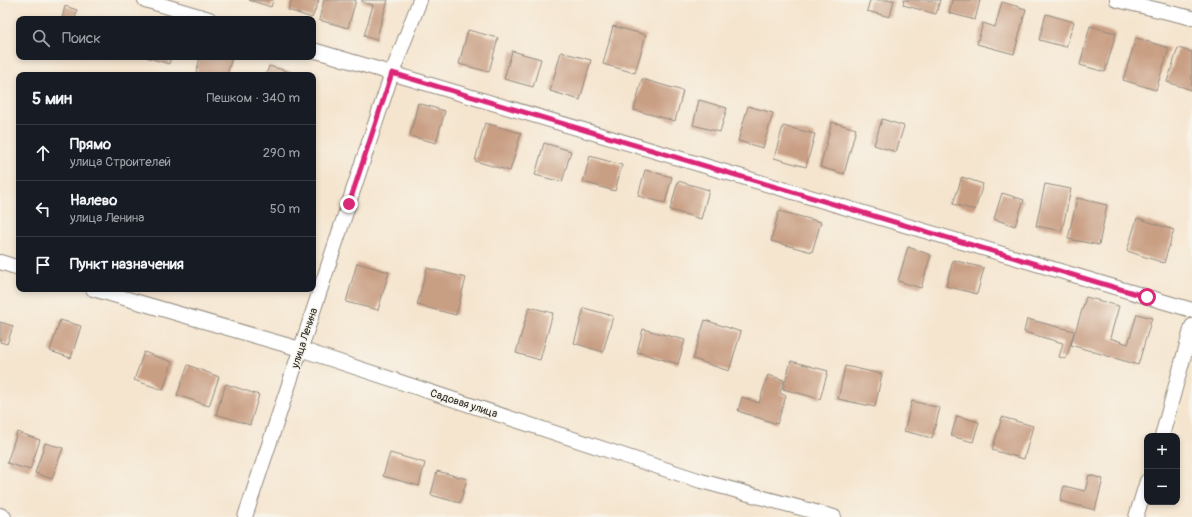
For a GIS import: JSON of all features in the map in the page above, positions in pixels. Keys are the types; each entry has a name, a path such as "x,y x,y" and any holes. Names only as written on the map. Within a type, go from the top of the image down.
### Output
{"street":[{"path":"145,0 199,16"},
{"name":"улица Ленина","path":"244,517 392,73 420,0"},
{"path":"1117,0 1192,18"},
{"path":"316,51 1192,310"},
{"path":"0,262 16,267"},
{"name":"Садовая улица","path":"103,292 300,349 701,481 834,517"},
{"path":"1163,433 1192,326"},
{"path":"1136,517 1144,492"},
{"path":"0,515 4,517"}],"building":[{"path":"249,0 273,0 271,7"},
{"path":"292,0 319,0 313,16 306,16 288,10"},
{"path":"324,0 356,0 348,28 319,20"},
{"path":"362,0 388,0 376,40 364,36 373,5 362,2"},
{"path":"870,0 894,0 890,17 867,11"},
{"path":"904,0 940,0 936,14 903,5"},
{"path":"952,0 980,0 975,20 949,13"},
{"path":"1002,2 1026,9 1014,54 977,44 983,23 995,27"},
{"path":"65,6 77,10 76,16 63,16"},
{"path":"1046,14 1074,22 1066,47 1039,40"},
{"path":"613,26 646,35 635,73 603,64"},
{"path":"1090,26 1116,33 1105,72 1080,65"},
{"path":"468,30 498,38 489,72 459,64"},
{"path":"1136,38 1169,48 1156,90 1123,80"},
{"path":"1178,48 1192,52 1192,90 1167,82"},
{"path":"512,51 541,59 533,87 504,79"},
{"path":"561,52 591,60 580,100 550,91"},
{"path":"156,60 170,60 169,64"},
{"path":"199,60 231,60 228,72 196,72"},
{"path":"269,66 290,72 267,72"},
{"path":"642,79 683,91 675,121 634,110"},
{"path":"699,100 727,108 720,132 693,125"},
{"path":"418,103 445,111 436,143 410,136"},
{"path":"748,106 773,113 763,148 738,141"},
{"path":"882,119 904,126 896,152 874,145"},
{"path":"832,122 856,129 844,174 820,167"},
{"path":"485,123 521,133 510,171 475,161"},
{"path":"783,126 815,134 806,167 774,158"},
{"path":"544,143 571,151 562,182 535,175"},
{"path":"590,156 622,165 615,191 583,182"},
{"path":"645,170 672,177 665,203 638,196"},
{"path":"962,177 983,184 975,210 953,204"},
{"path":"678,181 709,190 701,219 670,210"},
{"path":"1045,184 1071,189 1062,231 1036,226"},
{"path":"1002,193 1024,200 1015,226 994,219"},
{"path":"1077,198 1107,205 1099,245 1068,239"},
{"path":"779,211 821,222 812,252 771,241"},
{"path":"1137,218 1174,230 1164,263 1127,251"},
{"path":"908,247 931,255 921,288 898,281"},
{"path":"953,260 984,268 977,294 946,286"},
{"path":"357,263 389,272 378,310 346,302"},
{"path":"427,268 466,278 456,315 417,305"},
{"path":"1086,297 1119,306 1110,338 1128,344 1137,314 1152,318 1138,365 1071,345"},
{"path":"529,307 553,313 540,360 516,353"},
{"path":"584,308 613,316 603,352 574,343"},
{"path":"1027,319 1074,331 1066,359 1059,357 1063,343 1024,332"},
{"path":"60,320 81,326 71,358 50,351"},
{"path":"705,320 741,332 729,371 693,359"},
{"path":"0,322 13,326 7,344 0,342"},
{"path":"643,329 685,340 678,364 637,352"},
{"path":"144,352 172,362 163,390 134,380"},
{"path":"791,361 828,371 820,399 783,389"},
{"path":"188,365 219,377 209,406 177,395"},
{"path":"845,366 882,374 875,407 838,399"},
{"path":"768,375 784,380 780,393 786,396 777,424 738,411 742,397 759,403"},
{"path":"226,384 259,395 250,425 216,414"},
{"path":"912,401 940,408 932,438 904,431"},
{"path":"957,416 979,422 973,442 951,436"},
{"path":"1002,417 1033,426 1024,459 992,450"},
{"path":"17,432 40,440 30,470 7,463"},
{"path":"45,443 63,448 52,479 35,473"},
{"path":"390,453 425,463 419,486 383,476"},
{"path":"437,471 467,479 460,503 431,495"},
{"path":"1089,475 1103,479 1095,510 1060,501 1064,486 1085,491"}],"route":[{"path":"349,204 392,73 1147,297"}]}
